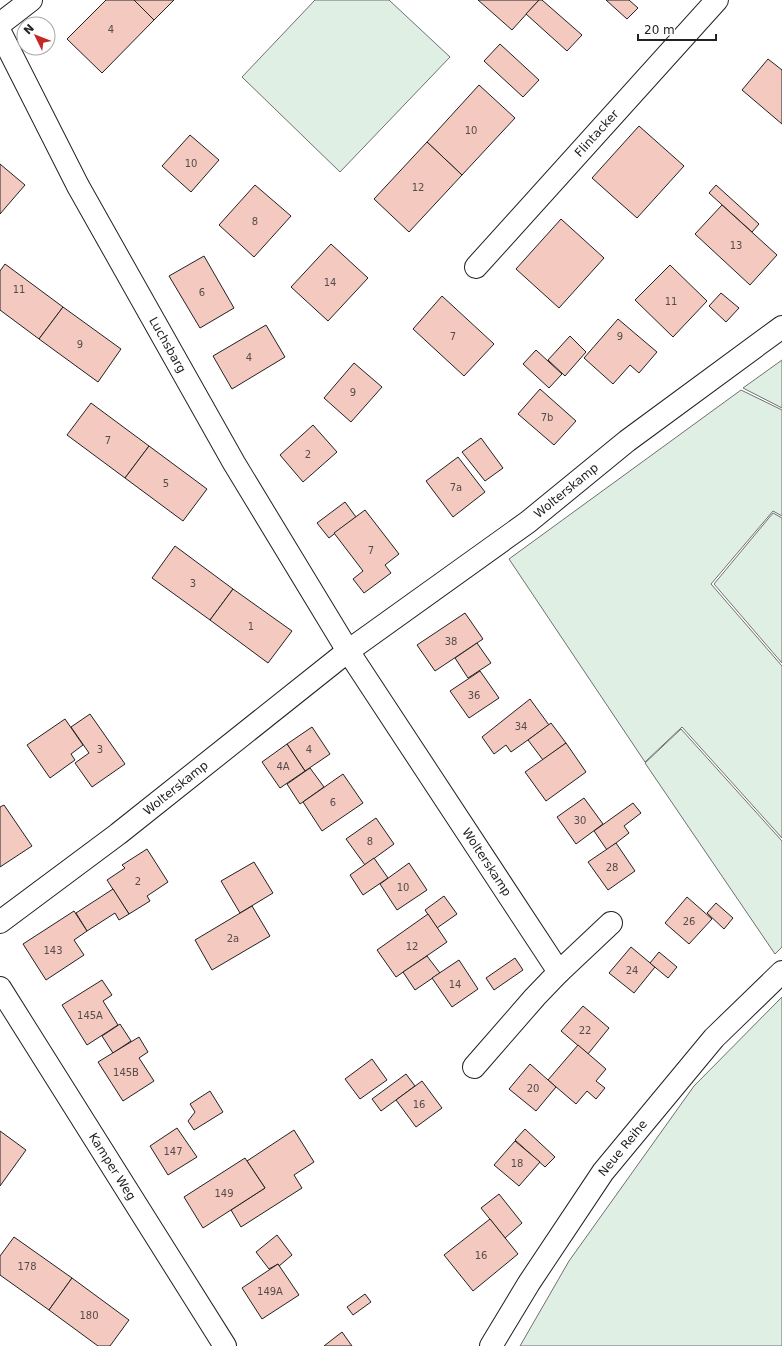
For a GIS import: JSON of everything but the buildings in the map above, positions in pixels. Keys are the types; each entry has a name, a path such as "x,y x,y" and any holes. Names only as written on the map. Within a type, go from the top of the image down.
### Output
{"street":[{"path":"0,24 31,0"},
{"name":"Flintacker","path":"476,267 717,0"},
{"name":"Luchsbarg","path":"0,32 92,212 234,463 348,651"},
{"name":"Wolterskamp","path":"0,922 118,834 348,651 528,522 627,441 782,328"},
{"name":"Wolterskamp","path":"348,651 559,972"},
{"path":"474,1067 535,997 611,923"},
{"name":"Neue Reihe","path":"491,1346 529,1283 603,1172 714,1038 782,972"},
{"name":"Kamper Weg","path":"0,988 225,1346"}],"green space":[{"path":"315,0 389,0 450,57 340,172 242,77"},
{"path":"782,360 782,408 743,388"},
{"path":"741,390 782,410 782,516 773,511 711,584 782,666 782,838 682,727 645,762 509,559"},
{"path":"773,513 782,518 782,663 714,584"},
{"path":"681,729 782,841 782,947 775,954 645,763"},
{"path":"782,997 782,1346 520,1346 569,1261 694,1086"}]}
